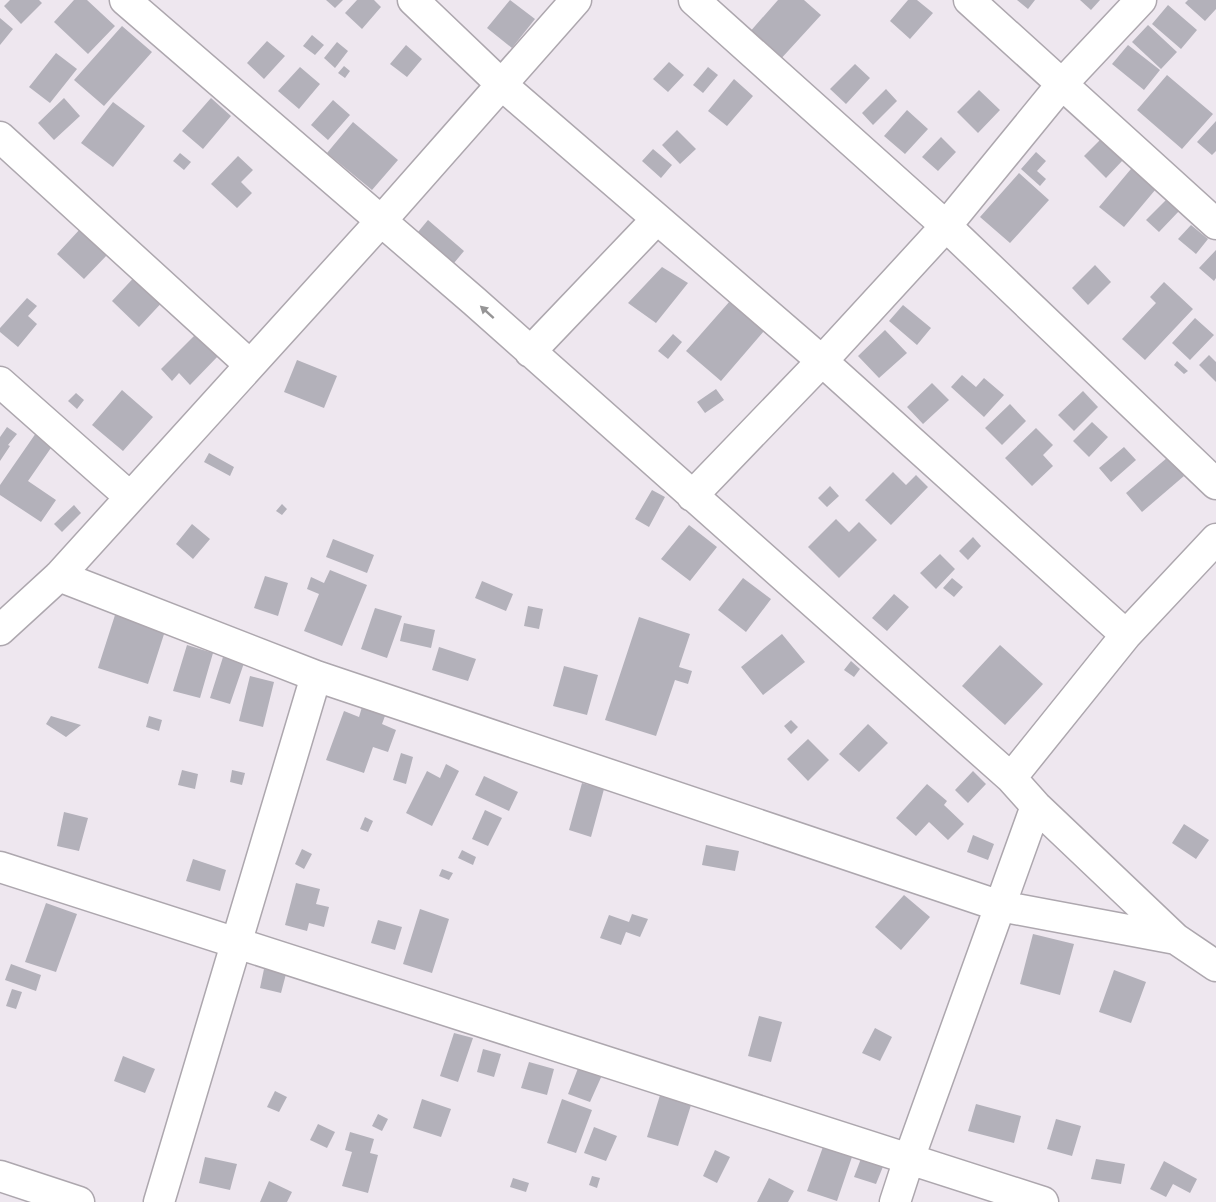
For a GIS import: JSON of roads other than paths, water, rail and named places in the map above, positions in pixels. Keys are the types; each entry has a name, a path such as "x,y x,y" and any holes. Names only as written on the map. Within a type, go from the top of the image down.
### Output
{"street":[{"path":"125,0 474,301 1011,778 1036,806 1176,939 1216,966"},
{"path":"413,0 502,85 822,361 1126,635"},
{"path":"3,622 59,576 381,221 576,0"},
{"path":"694,0 946,226 1216,484"},
{"path":"969,0 1216,224"},
{"path":"692,496 822,361 946,226 1062,84 1141,0"},
{"path":"0,138 250,365"},
{"path":"530,351 657,219"},
{"path":"0,382 130,497"},
{"path":"1011,778 1126,635 1216,540"},
{"path":"59,576 316,676 1000,906 1176,939"},
{"path":"159,1202 316,676"},
{"path":"896,1202 909,1159 1036,806"},
{"path":"0,867 1043,1202"},
{"path":"0,1176 79,1202"}]}
